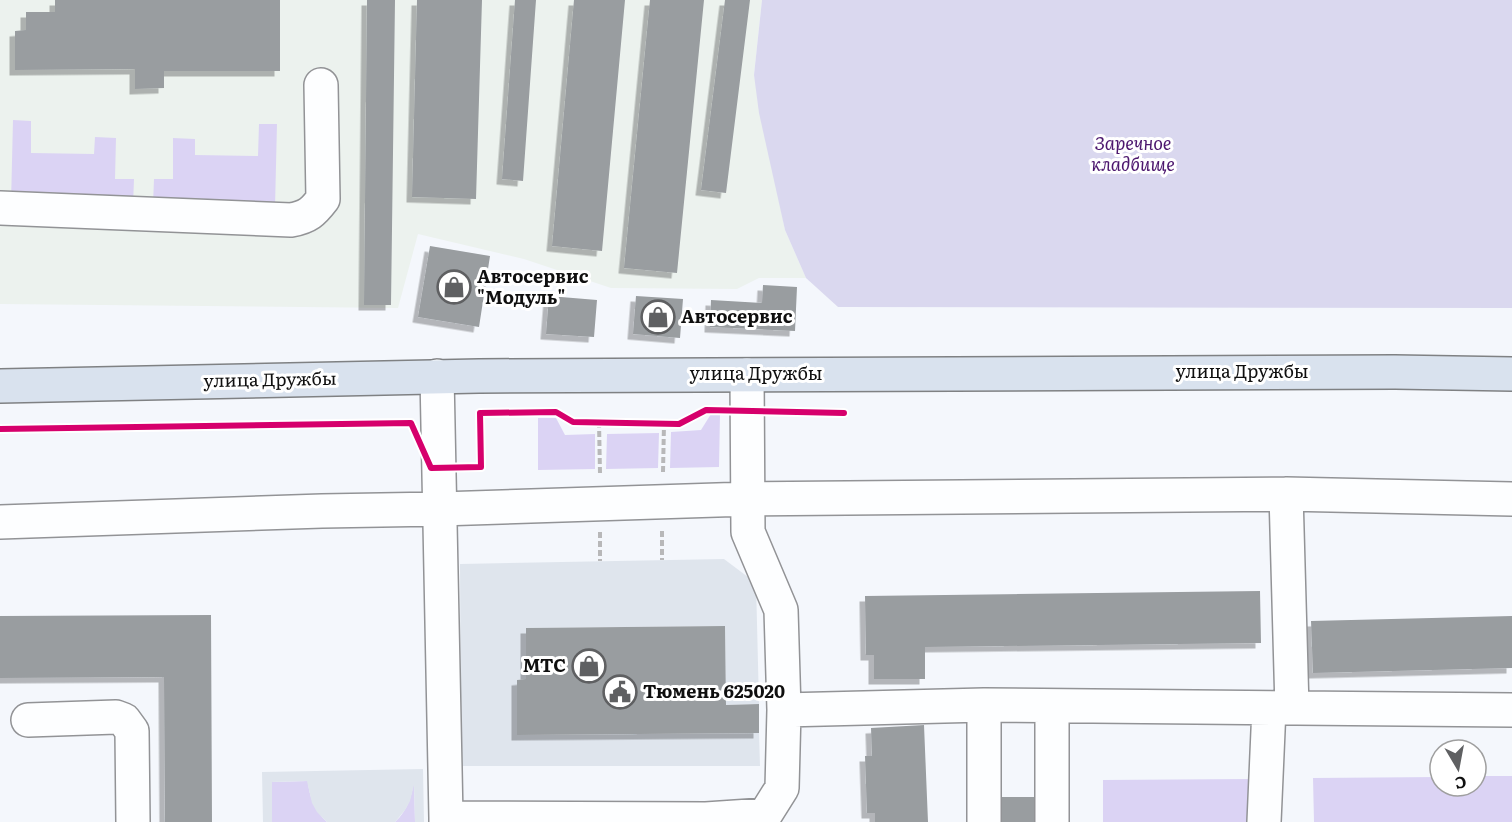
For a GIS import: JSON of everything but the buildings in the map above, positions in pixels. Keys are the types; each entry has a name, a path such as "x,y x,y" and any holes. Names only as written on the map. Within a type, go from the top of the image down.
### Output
{"main road":[{"name":"улица Дружбы","path":"0,386 437,376 1395,372 1512,374"}],"lane":[{"path":"0,208 291,220 304,218 322,199 321,85"},
{"path":"437,376 446,820 705,820 765,815 782,788 784,710 781,610 748,532 747,375"},
{"path":"1264,822 1280,708 1286,494"},
{"path":"0,522 748,499 1286,494 1512,499"},
{"path":"784,710 984,705 1512,710"},
{"path":"984,705 984,822"},
{"path":"1052,706 1052,822"},
{"path":"27,720 116,717 124,720 132,731 133,822"}],"shaded area":[{"path":"0,0 762,0 754,75 785,230 806,278 759,278 737,289 611,288 524,259 418,234 398,308 0,304"},
{"path":"13,120 31,121 31,153 94,154 95,137 116,138 115,179 134,179 133,205 11,203"},
{"path":"259,124 277,124 275,207 153,205 154,179 173,179 173,138 195,139 195,155 258,156"},
{"path":"711,414 720,414 719,467 670,468 671,432 701,430"},
{"path":"538,418 556,418 565,435 595,434 595,469 538,470"},
{"path":"659,433 658,468 606,469 607,434"},
{"path":"724,559 756,583 759,704 726,705 725,626 526,628 526,679 517,680 517,735 759,733 760,766 461,766 460,564"},
{"path":"423,769 424,822 415,822 414,785 410,801 395,822 327,822 312,803 307,781 272,782 272,822 263,822 262,772"},
{"path":"1488,776 1512,776 1512,822 1314,822 1313,778 1428,777 1428,798 1488,798"},
{"path":"414,779 415,822 395,822 409,802"},
{"path":"1250,779 1250,822 1103,822 1103,780"},
{"path":"308,781 313,803 327,822 272,822 271,782"}],"green space":[{"name":"Заречное кладбище","path":"762,0 1512,0 1512,308 838,307 806,278 785,230 759,113 754,75"}],"cycle path":[{"path":"0,429 411,423 431,468 481,467 480,413 556,412 573,422 679,424 706,410 844,413"}],"place":[{"name":"Автосервис \"Модуль\"","path":"454,287"},
{"name":"Автосервис","path":"658,317"},
{"name":"МТС","path":"589,666"},
{"name":"Тюмень 625020","path":"620,692"}]}
